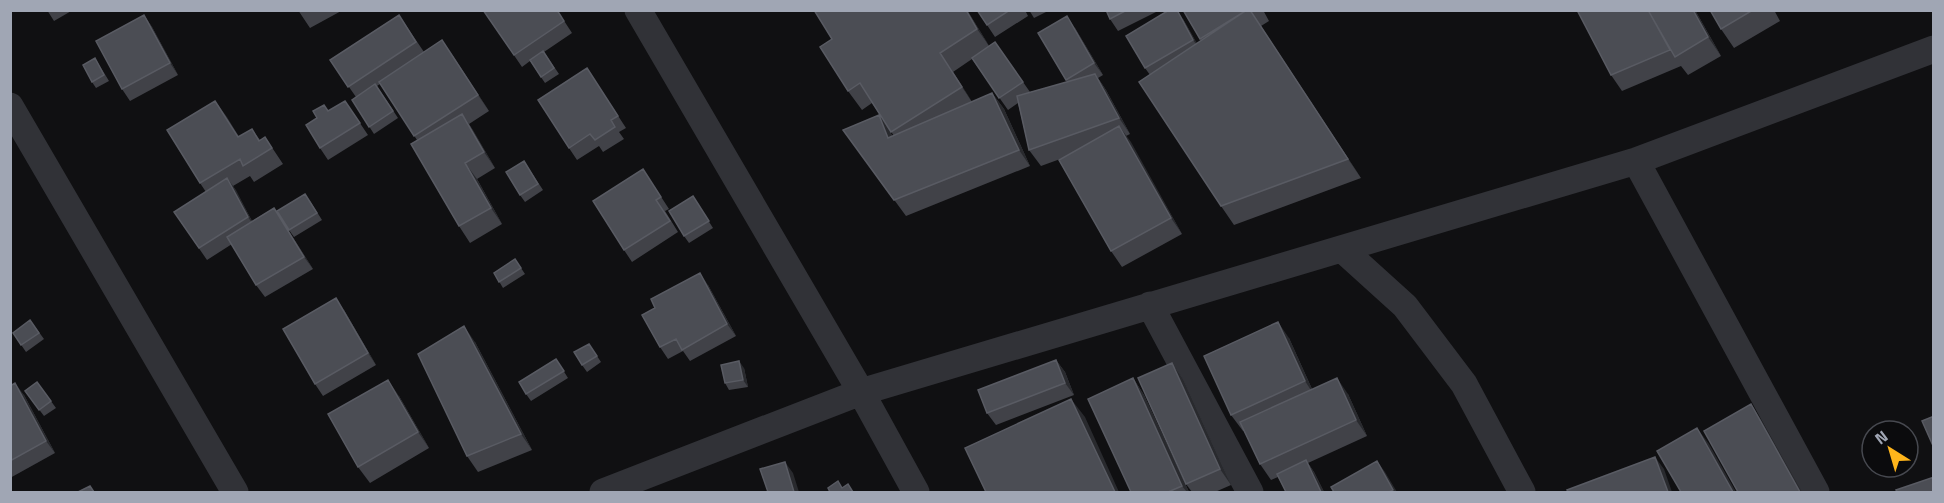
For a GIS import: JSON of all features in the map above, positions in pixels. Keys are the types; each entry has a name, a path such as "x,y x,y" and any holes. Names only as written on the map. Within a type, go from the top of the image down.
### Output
{"street":[{"path":"638,10 861,392 916,492"},
{"path":"603,492 861,392 1636,161 1934,49"},
{"path":"10,106 235,492"},
{"path":"1636,161 1816,492"},
{"path":"1342,249 1405,306 1464,384 1522,492"},
{"path":"1150,305 1250,492"}],"building":[{"path":"483,10 557,10 564,21 514,55"},
{"path":"814,10 966,10 977,29 940,53 962,87 891,132 860,83 848,91 820,47 832,39"},
{"path":"977,10 1010,10 987,25"},
{"path":"1106,10 1127,10 1110,19"},
{"path":"1169,10 1177,10 1193,40 1145,68 1126,36"},
{"path":"1183,10 1247,10 1200,39"},
{"path":"1250,10 1348,159 1221,206 1139,82"},
{"path":"1577,10 1648,10 1670,50 1611,75"},
{"path":"1648,10 1693,10 1708,37 1675,57"},
{"path":"1710,10 1753,10 1721,29"},
{"path":"144,15 170,63 122,89 96,41"},
{"path":"399,15 416,42 348,87 330,60"},
{"path":"1067,16 1094,63 1066,80 1038,33"},
{"path":"442,40 478,95 414,136 379,82"},
{"path":"995,42 1023,82 999,98 972,58"},
{"path":"543,51 554,68 541,77 530,60"},
{"path":"95,58 104,75 92,82 83,65"},
{"path":"587,68 618,116 611,120 615,127 595,140 590,134 569,148 538,100"},
{"path":"1095,74 1119,118 1029,150 1017,96"},
{"path":"375,84 393,111 369,127 352,100"},
{"path":"992,93 1019,150 894,200 843,130 879,115 888,138"},
{"path":"215,101 238,137 252,129 259,141 265,137 272,148 243,166 240,159 200,183 167,130"},
{"path":"345,101 360,123 320,148 306,125 317,118 313,111 324,105 328,111"},
{"path":"462,114 484,152 465,163 491,208 459,226 411,144"},
{"path":"1119,126 1171,218 1111,251 1059,160"},
{"path":"524,161 538,184 520,195 506,172"},
{"path":"643,169 661,197 656,200 670,221 624,250 593,201"},
{"path":"227,178 248,217 199,248 174,212"},
{"path":"305,194 317,213 289,230 277,211"},
{"path":"693,196 709,221 684,236 669,211"},
{"path":"274,208 304,257 256,285 227,237"},
{"path":"515,259 521,268 499,282 494,273"},
{"path":"700,273 727,324 682,350 676,339 660,347 642,315 655,308 651,299"},
{"path":"336,298 368,353 315,384 283,329"},
{"path":"30,320 39,333 21,345 13,333"},
{"path":"1278,322 1305,381 1231,415 1204,356"},
{"path":"464,326 521,434 467,456 418,354"},
{"path":"589,344 597,356 582,365 574,352"},
{"path":"556,359 564,371 526,394 519,382"},
{"path":"1056,360 1065,383 987,413 978,390"},
{"path":"739,361 743,380 725,383 721,365"},
{"path":"1172,363 1220,469 1186,484 1138,378"},
{"path":"1133,378 1182,486 1168,492 1131,492 1088,399"},
{"path":"1337,378 1356,420 1260,464 1240,422"},
{"path":"388,380 418,432 358,467 328,414"},
{"path":"37,382 51,401 39,410 25,391"},
{"path":"15,383 46,441 10,461 10,386"},
{"path":"1071,399 1115,492 986,492 965,448"},
{"path":"1751,404 1800,492 1738,492 1704,431"},
{"path":"1934,416 1934,448 1922,421"},
{"path":"1697,428 1733,492 1681,492 1657,451"},
{"path":"1655,457 1668,492 1568,492 1567,490"},
{"path":"1306,460 1321,492 1286,492 1277,474"},
{"path":"1377,461 1393,490 1389,492 1334,492 1331,487"},
{"path":"785,462 794,492 768,492 760,469"},
{"path":"1934,477 1934,492 1897,492 1896,490"},
{"path":"838,481 842,488 848,484 853,492 830,492 828,488"},
{"path":"90,486 94,492 78,492"}]}
